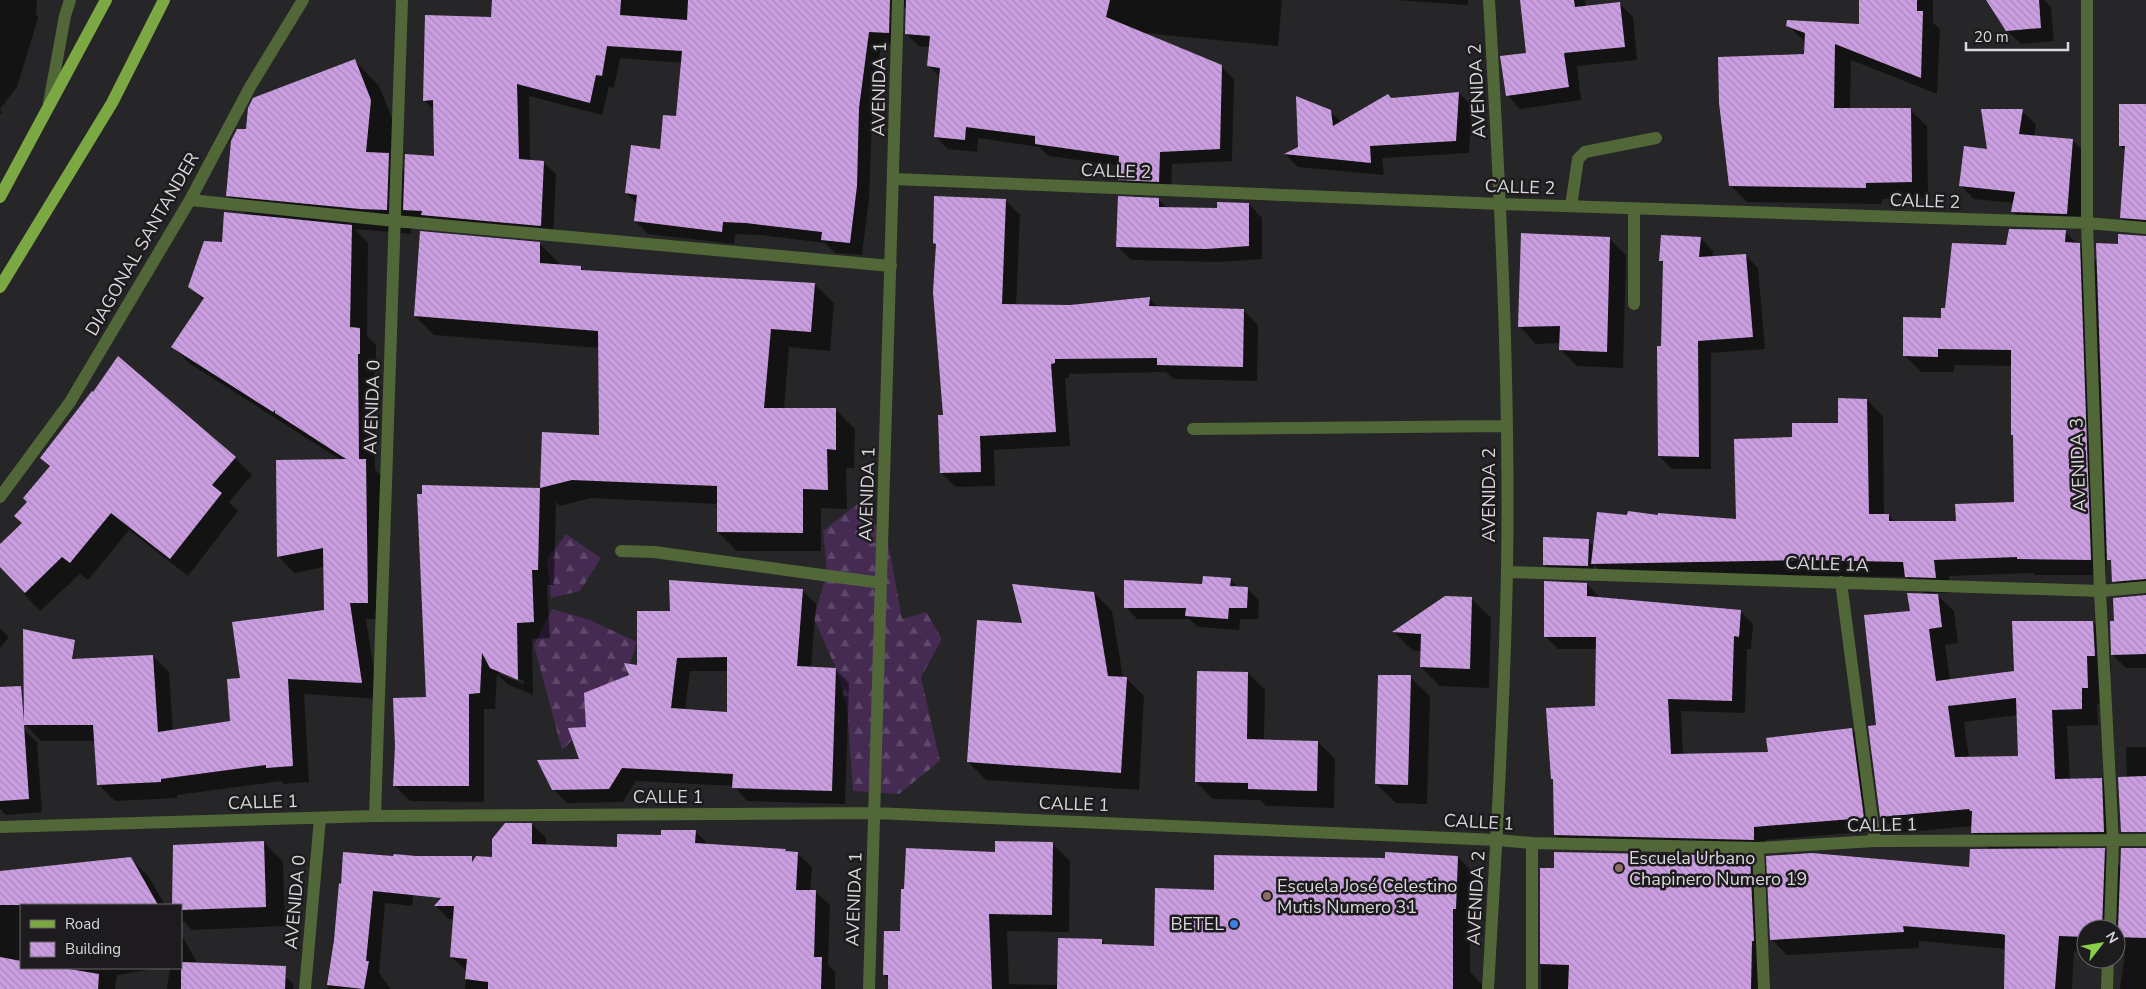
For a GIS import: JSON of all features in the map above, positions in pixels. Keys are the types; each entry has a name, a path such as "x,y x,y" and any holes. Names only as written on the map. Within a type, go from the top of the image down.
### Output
{"main road":[{"path":"0,197 106,0"},
{"path":"0,287 112,103 164,0"}],"street":[{"path":"49,106 65,16 70,0"},
{"name":"DIAGONAL SANTANDER","path":"0,497 70,402 190,200 250,87 303,0"},
{"name":"AVENIDA 0","path":"376,816 402,0"},
{"name":"AVENIDA 1","path":"869,989 898,0"},
{"name":"AVENIDA 2","path":"1488,989 1497,840 1507,572 1501,204 1489,0"},
{"name":"AVENIDA 3","path":"2087,0 2087,223 2100,591 2113,841 2110,919"},
{"path":"1572,206 1578,159 1585,152 1656,138"},
{"name":"CALLE 2","path":"894,179 1634,209 2087,223 2146,228"},
{"path":"190,200 395,221 891,266"},
{"path":"1634,209 1634,304"},
{"path":"1193,429 1506,426"},
{"path":"620,551 654,552 881,583"},
{"name":"CALLE 1A","path":"1507,572 2100,591 2146,587"},
{"path":"1840,582 1875,841"},
{"name":"CALLE 1","path":"0,827 376,816 874,813 1532,843 1758,848 1875,841 2146,840"},
{"name":"AVENIDA 0","path":"305,989 320,818"},
{"path":"1532,843 1532,989"},
{"path":"1758,848 1764,989"},
{"path":"2107,989 2108,969"}],"green space":[{"path":"860,502 888,542 902,619 926,612 942,639 921,677 940,761 899,794 853,791 847,708 836,668 814,619 827,572 823,531"},
{"path":"566,534 601,558 580,591 551,598 547,559"},
{"path":"552,609 590,620 637,642 621,692 562,750 534,645"}],"building":[{"path":"492,0 621,0 620,15 687,20 688,0 890,0 889,33 869,32 859,108 857,186 850,243 821,240 822,232 746,223 723,222 722,232 634,221 637,195 625,193 631,145 660,149 663,115 676,116 682,51 607,46 602,76 596,75 590,103 517,84 519,159 544,161 541,226 421,215 422,211 403,210 405,154 434,156 433,100 423,101 425,15 491,17"},
{"path":"906,0 1110,0 1106,17 1222,65 1220,149 1160,152 1159,182 1118,180 1119,156 1035,144 1035,136 966,127 965,140 934,137 940,68 927,66 930,36 905,34"},
{"path":"1520,0 1574,0 1575,7 1620,2 1625,47 1564,53 1569,87 1506,96 1500,56 1526,53"},
{"path":"1859,0 1917,0 1917,11 1923,11 1921,78 1835,44 1834,108 1911,108 1912,182 1866,183 1866,188 1729,186 1719,103 1718,57 1804,54 1805,33 1786,26 1787,20 1859,24"},
{"path":"1986,0 2039,0 2041,28 2006,31"},
{"path":"355,59 371,100 366,152 389,153 387,210 226,196 231,141 237,129 246,129 248,108 253,98"},
{"path":"1459,92 1456,141 1370,146 1371,163 1284,154 1298,147 1296,96 1331,110 1333,126 1388,94 1391,98"},
{"path":"2119,104 2146,104 2146,220 2120,218 2125,146 2119,146"},
{"path":"1981,109 2023,109 2019,134 2073,139 2067,214 2011,212 2015,192 1959,186 1964,146 1987,149"},
{"path":"934,196 1006,199 1002,304 1070,305 1150,297 1149,306 1244,309 1243,367 1157,365 1157,358 1055,359 1055,363 1051,364 1056,432 980,436 981,472 940,473 938,415 943,415 933,292 936,244 933,243"},
{"path":"1118,196 1159,198 1159,207 1217,208 1217,202 1249,203 1249,246 1206,249 1116,247"},
{"path":"224,212 352,225 350,327 360,328 360,354 358,354 359,459 366,459 368,603 350,603 362,683 288,679 293,766 266,768 266,765 161,779 161,782 97,785 93,725 24,725 29,799 0,801 0,687 21,686 24,722 23,629 75,640 72,659 153,655 158,732 230,721 227,679 240,678 232,622 324,610 323,548 277,557 276,460 346,459 275,413 275,410 273,412 171,347 204,298 188,287 204,241 222,242"},
{"path":"2009,229 2066,230 2065,242 2080,243 2091,560 2017,559 2017,557 1934,560 1936,578 1905,577 1903,562 1809,560 1591,564 1597,512 1627,515 1628,511 1658,515 1658,513 1736,519 1734,439 1792,437 1792,423 1838,423 1838,398 1867,399 1869,514 1889,514 1889,521 1956,521 1955,504 2014,502 2013,435 2011,435 2011,350 1938,349 1938,357 1903,356 1903,317 1941,318 1941,308 1945,308 1952,243 2006,245"},
{"path":"420,231 540,242 540,263 581,266 581,270 815,283 811,332 771,329 764,408 836,408 836,450 827,449 828,490 803,489 803,533 717,532 717,486 572,480 540,488 542,432 599,435 598,331 414,316"},
{"path":"1521,233 1610,237 1607,352 1559,350 1560,326 1518,327"},
{"path":"2118,234 2146,236 2146,579 2112,582 2111,560 2107,560 2096,243 2118,244"},
{"path":"1661,235 1701,237 1699,257 1746,254 1753,337 1698,341 1699,457 1658,456 1657,346 1661,346 1663,261 1659,261"},
{"path":"118,356 236,457 212,485 222,493 170,559 111,513 70,563 62,557 25,593 0,567 0,544 22,523 14,516 27,502 23,498 50,466 40,458 93,392"},
{"path":"422,485 540,488 538,570 532,570 534,622 517,623 518,680 490,668 482,653 480,693 469,694 469,786 393,786 395,746 393,698 426,697 417,494 422,494"},
{"path":"1543,537 1589,539 1588,566 1543,565"},
{"path":"1203,576 1231,578 1230,586 1248,587 1247,608 1229,608 1228,619 1185,616 1186,608 1124,608 1124,580 1202,584"},
{"path":"669,580 803,589 797,666 836,668 832,791 732,788 733,774 622,768 609,789 552,790 537,760 579,759 568,728 586,727 584,693 629,675 624,663 637,665 637,611 670,611","holes":["727,657 727,712 671,708 677,658"]},
{"path":"1544,581 1587,583 1587,596 1741,610 1739,637 1734,636 1732,701 1668,699 1671,754 1768,752 1766,738 1852,728 1864,818 1754,827 1754,840 1554,835 1553,779 1551,779 1546,708 1595,706 1596,637 1544,637"},
{"path":"1012,584 1094,592 1108,676 1127,677 1121,773 967,762 977,620 1022,623"},
{"path":"1907,593 1938,594 1942,627 1929,629 1936,681 2014,671 2012,621 2093,621 2095,656 2087,656 2088,688 2082,688 2082,709 2052,710 2055,779 2102,778 2104,832 1971,833 1972,811 1969,809 1880,817 1868,726 1876,725 1864,615 1910,611","holes":["2016,698 2018,756 1955,757 1948,706"]},
{"path":"2146,595 2146,654 2111,655 2110,621 2114,621 2113,598"},
{"path":"1445,596 1472,597 1470,669 1420,667 1421,634 1392,632"},
{"path":"1197,671 1248,672 1247,739 1318,741 1317,791 1248,789 1248,783 1195,782"},
{"path":"1378,675 1411,675 1408,785 1375,784"},
{"path":"2146,776 2146,832 2121,832 2118,777"},
{"path":"505,823 532,823 532,844 617,847 617,834 661,835 661,830 696,830 695,843 786,849 785,851 798,852 796,890 816,890 814,957 822,957 821,989 488,989 488,982 465,979 467,959 450,957 454,906 434,906 441,898 373,891 366,961 369,961 364,989 327,985 334,940 339,883 341,884 343,852 393,856 394,854 472,856 472,862 476,856 492,857 492,839"},
{"path":"264,841 266,907 182,910 182,904 172,904 173,845"},
{"path":"995,841 1053,842 1052,915 989,914 992,989 888,989 888,975 883,975 884,931 900,931 901,889 904,889 906,848 995,852"},
{"path":"2105,848 2102,919 2076,919 2076,937 2059,936 2055,989 2004,989 2005,935 2001,934 1903,926 1904,932 1770,940 1766,856 1812,853 1969,867 1970,849"},
{"path":"2121,848 2146,848 2146,938 2126,937 2126,919 2118,919"},
{"path":"1385,852 1458,856 1456,909 1453,909 1453,989 1057,989 1058,938 1102,939 1102,944 1154,946 1155,888 1214,890 1214,855 1385,858"},
{"path":"1554,852 1750,856 1754,941 1752,941 1751,989 1568,989 1569,965 1540,964 1540,868 1554,868"},
{"path":"131,857 157,904 0,905 0,871"},
{"path":"0,957 20,961 20,969 69,969 99,974 98,989 0,989"},
{"path":"182,962 286,966 285,989 181,989"}],"place":[{"name":"Escuela Urbano Chapinero Numero 19","path":"1619,868"},
{"name":"Escuela José Celestino Mutis Numero 31","path":"1267,896"},
{"name":"BETEL","path":"1234,924"}]}
